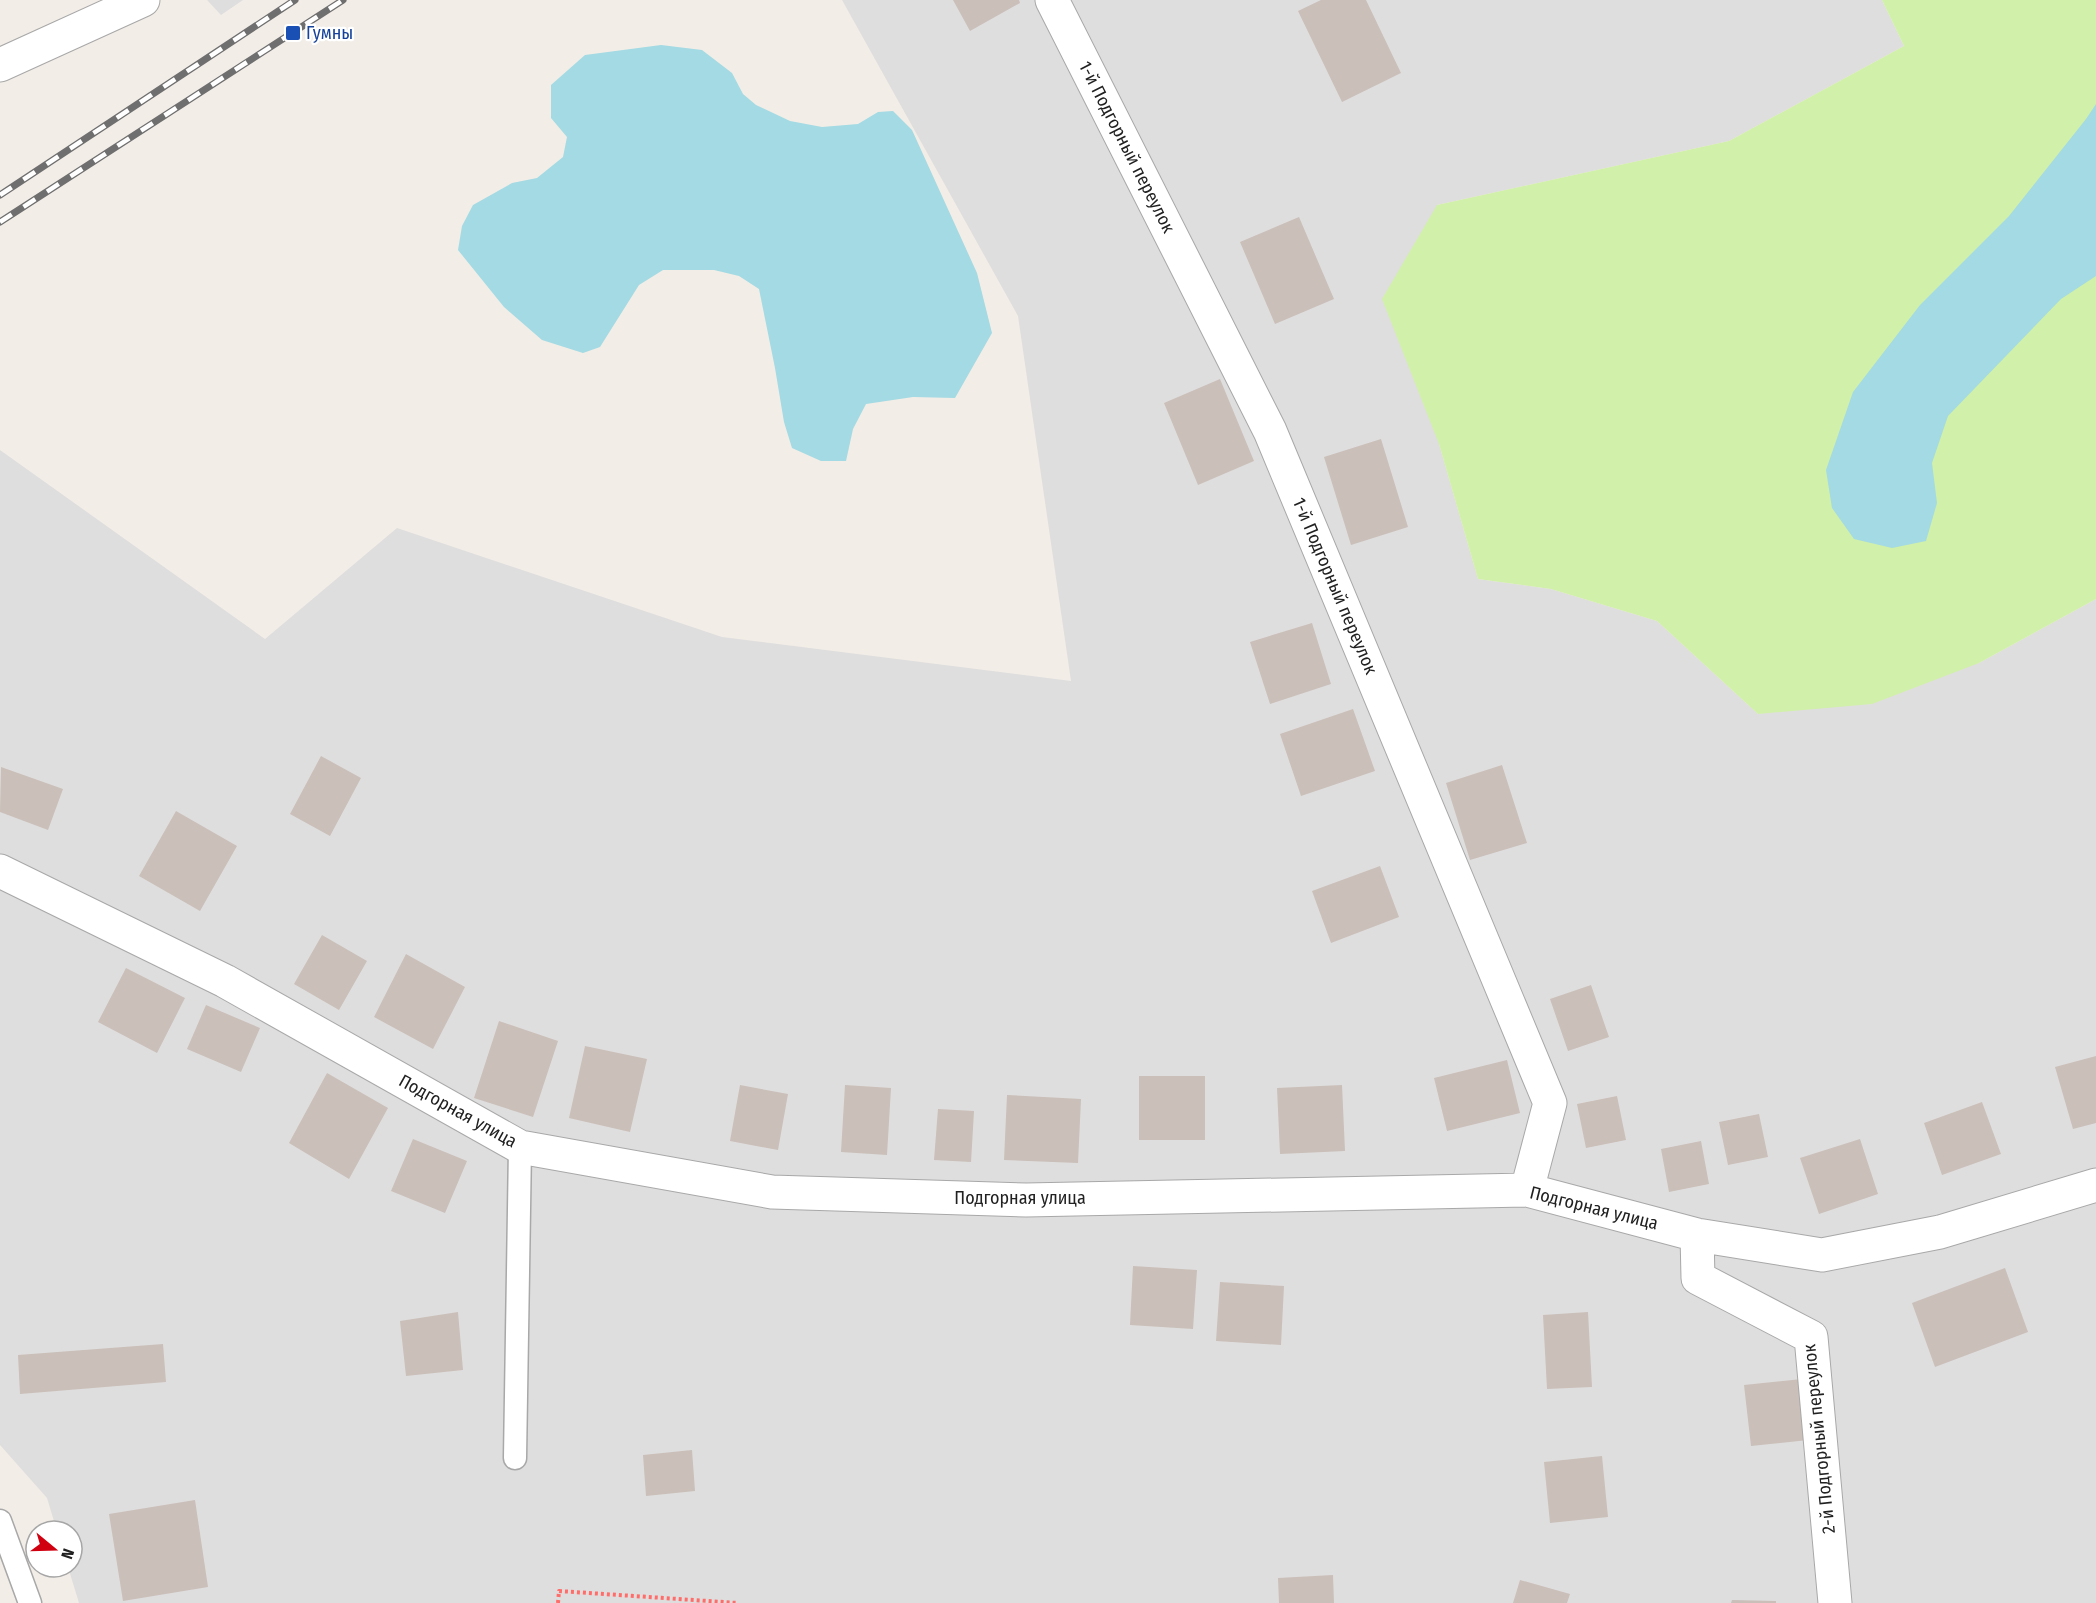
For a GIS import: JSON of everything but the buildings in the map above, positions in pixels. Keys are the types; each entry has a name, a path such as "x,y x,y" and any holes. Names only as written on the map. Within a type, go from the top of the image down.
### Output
{"street":[{"path":"0,64 143,0"},
{"name":"1-й Подгорный переулок","path":"1052,0 1270,431 1550,1103 1527,1190"},
{"name":"Подгорная улица","path":"0,871 225,981 520,1147 771,1192 1026,1200 1527,1190 1697,1234 1822,1255 1940,1232 2096,1185"},
{"name":"2-й Подгорный переулок","path":"1697,1234 1698,1278 1811,1337 1834,1603"}],"lane":[{"path":"515,1458 520,1147"},
{"path":"0,1521 30,1603"}],"path":[{"path":"558,1603 559,1591 738,1603"}],"shaded area":[{"path":"207,0 243,0 221,15"},
{"path":"842,0 1882,0 1904,46 1729,141 1437,205 1439,444 1478,579 1551,589 1657,621 1758,714 1979,663 2096,599 2096,1603 79,1603 72,1579 84,1579 84,1519 53,1519 47,1498 0,1445 0,450 265,639 397,528 722,637 1071,681 1018,316"}],"green space":[{"path":"1882,0 2096,0 2096,599 1979,663 1872,704 1758,714 1657,621 1551,589 1478,579 1439,444 1382,299 1437,205 1729,141 1904,46"}],"water":[{"path":"661,45 702,50 732,73 743,94 756,105 790,121 822,127 858,124 878,112 893,111 912,130 977,273 992,333 955,398 913,397 866,404 853,429 846,461 821,461 792,448 784,422 759,289 739,276 714,270 663,270 639,285 600,347 583,353 542,340 504,307 458,250 462,226 473,205 512,183 537,178 563,157 567,137 551,118 551,85 585,55"},
{"path":"2096,104 2096,276 2061,299 1948,416 1932,463 1937,503 1926,541 1892,548 1854,539 1832,508 1826,470 1853,392 1920,305 2009,216"}],"railway":[{"path":"0,195 295,0"},
{"path":"0,222 343,0"}],"place":[{"name":"Гумны","path":"293,33"}]}
